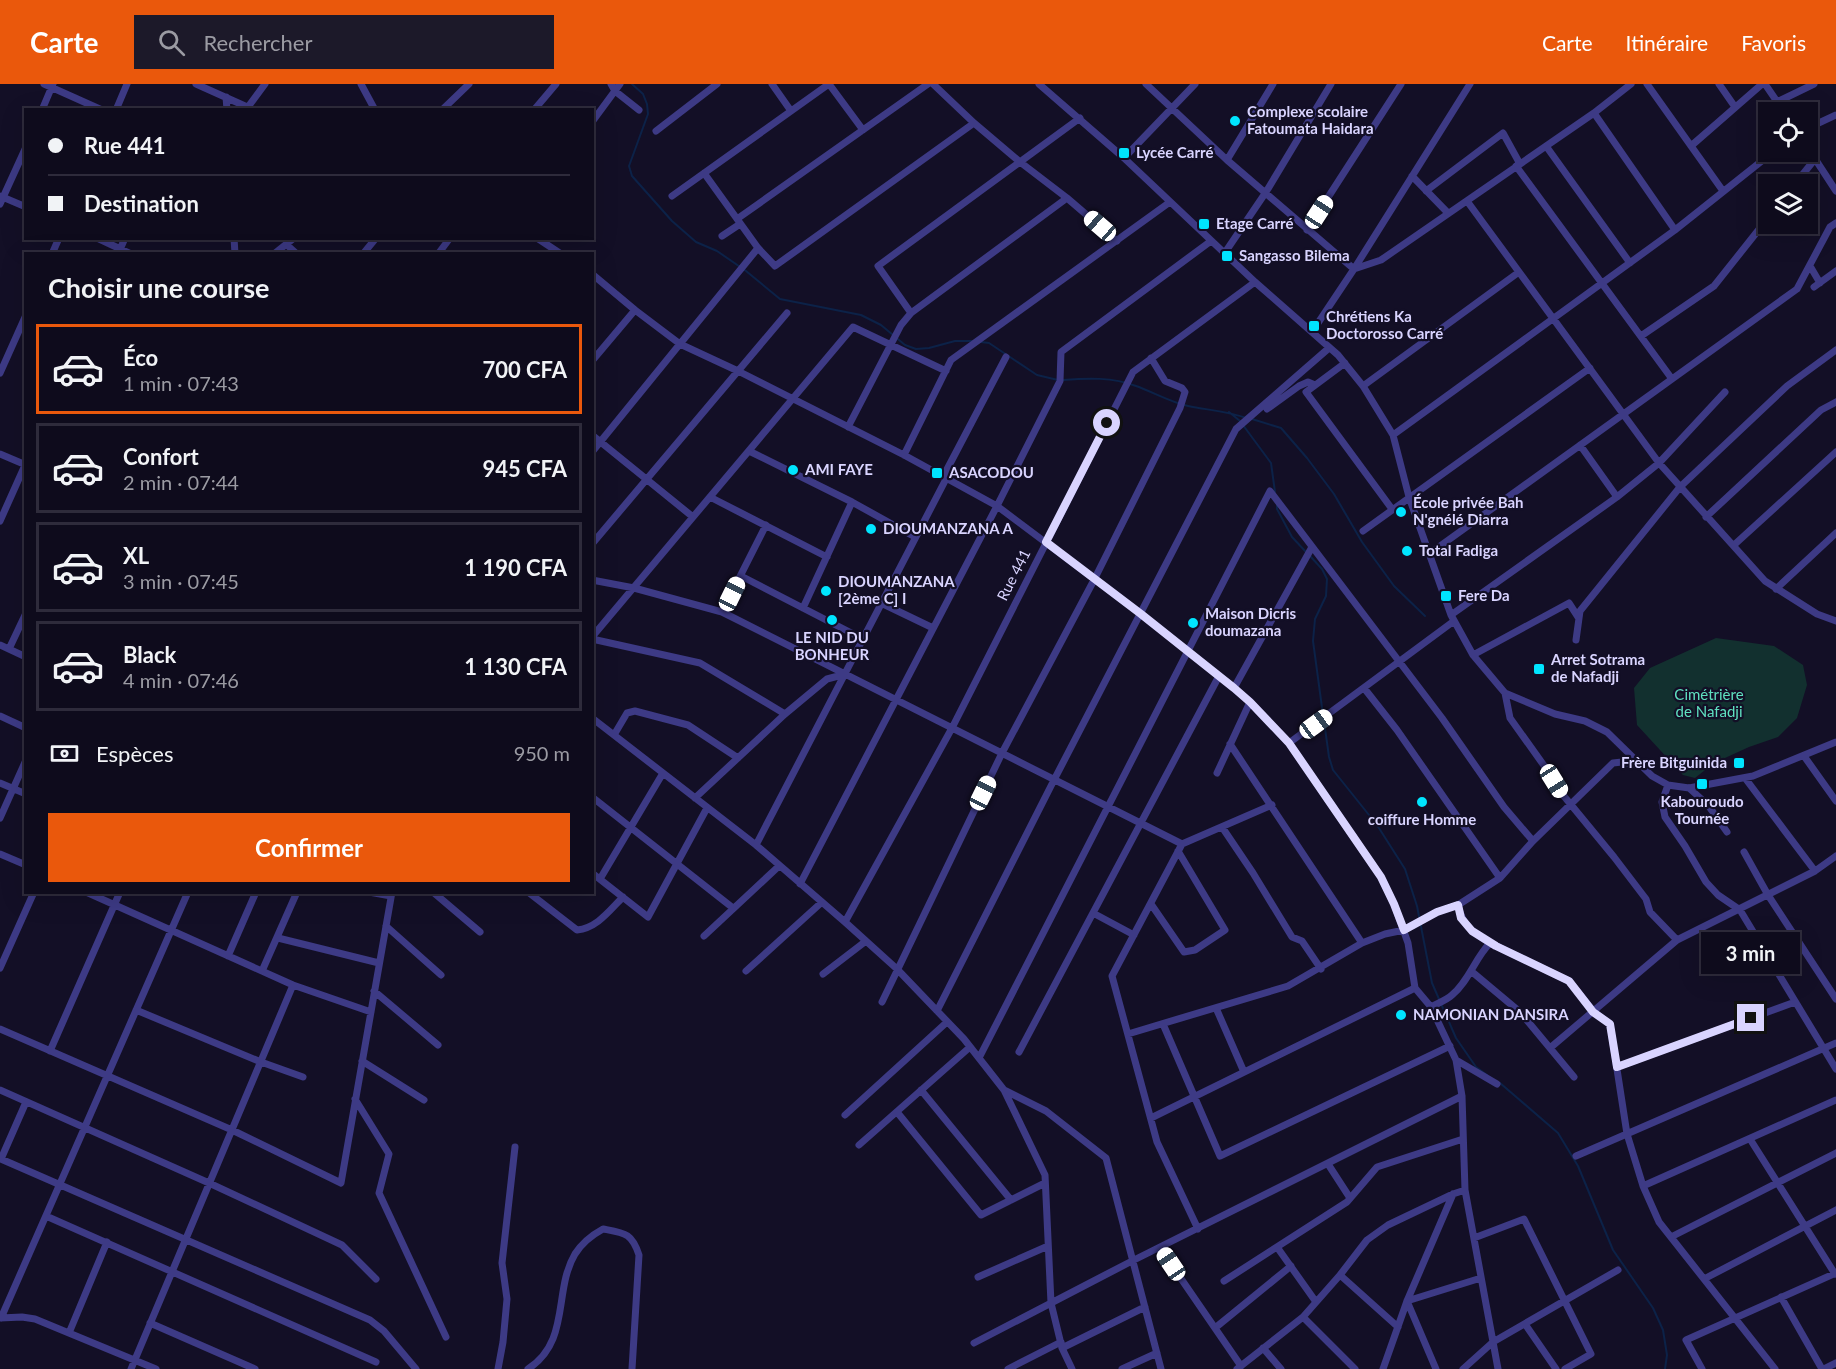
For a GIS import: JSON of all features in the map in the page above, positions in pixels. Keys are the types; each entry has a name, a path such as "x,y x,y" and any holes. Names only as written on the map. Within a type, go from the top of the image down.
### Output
{"street":[{"path":"117,108 127,84"},
{"path":"196,84 251,108 265,84"},
{"path":"362,84 374,108"},
{"path":"536,108 556,84"},
{"path":"656,131 717,84"},
{"path":"772,84 791,111"},
{"path":"672,196 829,84 863,130"},
{"path":"722,236 863,130 930,84 1020,162 1117,241"},
{"path":"1039,84 1080,118 1224,254 1312,332 1345,363 1363,386 1393,435 1410,497 1453,618 1473,655 1505,693 1555,714 1585,721 1607,732 1652,776 1668,785 1689,788 1745,778 1836,742"},
{"path":"1146,84 1227,160 1354,269"},
{"path":"1183,84 1186,93"},
{"path":"1124,158 1195,84"},
{"path":"1227,160 1273,84"},
{"path":"1224,254 1266,192 1330,84"},
{"path":"1307,230 1401,84"},
{"path":"1312,332 1470,84"},
{"path":"1354,269 1381,260 1594,113 1631,84"},
{"path":"1647,84 1723,191"},
{"path":"1719,84 1735,107"},
{"path":"1691,146 1763,84 1777,102 1814,84"},
{"path":"43,108 50,85 98,108"},
{"path":"444,108 466,85"},
{"path":"594,119 615,86 639,110"},
{"path":"226,97 226,108"},
{"path":"1594,113 1675,230"},
{"path":"1818,124 1836,116"},
{"path":"911,313 878,266 1080,118"},
{"path":"704,173 758,248 775,266 974,123"},
{"path":"1426,191 1503,133 1518,165 1672,379"},
{"path":"1546,146 1630,263"},
{"path":"24,151 1,199 24,206"},
{"path":"1393,435 1675,230 1760,162"},
{"path":"1803,174 1813,162"},
{"path":"1817,162 1836,191"},
{"path":"1412,176 1448,213"},
{"path":"848,427 891,343 911,313 1067,198"},
{"path":"1467,201 1659,463 1680,488 1765,581 1817,614 1836,621"},
{"path":"903,455 951,360 1170,202"},
{"path":"1429,554 1797,289 1830,227 1836,223"},
{"path":"1641,336 1714,286 1758,231"},
{"path":"100,240 119,251"},
{"path":"277,252 292,240"},
{"path":"365,252 374,240"},
{"path":"540,240 558,252"},
{"path":"800,884 1060,381 1061,352 1211,241"},
{"path":"287,245 295,252"},
{"path":"594,450 758,248"},
{"path":"1810,266 1817,285 1836,271"},
{"path":"1363,386 1519,272"},
{"path":"594,276 680,344 903,455 997,506 1141,614 1234,688 1289,743 1381,877 1394,904 1408,943 1415,988 1431,1007 1456,1060 1462,1096 1465,1190 1498,1369"},
{"name":"Rue 441","path":"845,922 952,728 1133,372 1255,282"},
{"path":"594,359 635,310"},
{"path":"594,542 787,313"},
{"path":"594,636 853,327 946,371"},
{"path":"0,373 22,331"},
{"path":"937,1011 1236,429 1329,348"},
{"path":"1576,640 1580,611 1680,488 1787,386 1836,350"},
{"path":"756,845 846,674 1006,357"},
{"path":"882,1002 1002,753 1094,580 1180,408 1185,392 1182,388 1165,381 1151,358"},
{"path":"1345,363 1306,392 1392,509"},
{"path":"1363,531 1590,368"},
{"path":"1267,409 1299,386 1308,382 1315,385"},
{"path":"1289,743 1400,662 1453,618 1659,463 1725,392"},
{"path":"1706,517 1821,410 1836,402"},
{"path":"594,437 693,517"},
{"path":"1580,445 1617,496"},
{"path":"749,451 852,502 915,537"},
{"path":"1734,545 1836,452"},
{"path":"0,454 24,464"},
{"path":"0,521 24,466"},
{"path":"980,1058 1270,491 1456,737 1504,807 1533,841"},
{"path":"710,497 828,557"},
{"path":"802,608 852,502"},
{"path":"722,612 766,525"},
{"path":"1776,589 1836,533"},
{"path":"1234,688 1312,547"},
{"path":"741,576 863,639"},
{"path":"594,580 634,588 722,612 1140,823 1180,848 1225,930 1195,950 1184,952 1151,904"},
{"path":"881,603 933,628"},
{"path":"1473,655 1569,603 1578,617"},
{"path":"9,649 24,617"},
{"path":"594,638 700,663 785,714"},
{"path":"0,645 24,656"},
{"path":"695,798 785,714 827,679 846,674"},
{"path":"1019,1052 1218,676"},
{"path":"1364,688 1397,730 1500,878"},
{"path":"1505,693 1510,718 1563,795 1646,899 1650,912 1677,940"},
{"path":"1217,773 1250,702"},
{"path":"614,735 627,713 635,711 688,725 738,759"},
{"path":"0,716 24,727"},
{"path":"594,720 756,845 845,922 897,969 937,1011 980,1058 1004,1090 1045,1176 1051,1303 1061,1345 1072,1369"},
{"path":"1230,744 1362,943"},
{"path":"1804,756 1836,801"},
{"path":"1128,1034 1288,986 1321,969 1362,943 1404,930 1437,912 1458,905 1500,878 1533,841 1613,763 1622,762 1643,767"},
{"path":"0,818 24,764"},
{"path":"600,879 663,773"},
{"path":"1745,778 1815,871"},
{"path":"0,783 24,793"},
{"path":"1668,785 1662,802 1665,817 1707,882 1718,895 1740,910 1836,1069"},
{"path":"1689,788 1708,805 1727,832"},
{"path":"594,799 733,908"},
{"path":"1198,1229 1157,1142 1112,976 1180,848 1272,805"},
{"path":"594,874 648,917 707,808"},
{"path":"1222,827 1292,937 1302,941 1321,969"},
{"path":"1744,852 1768,895 1836,999"},
{"path":"0,854 24,864"},
{"path":"1550,1048 1677,940 1815,871 1836,856"},
{"path":"704,936 778,866"},
{"path":"0,968 33,894"},
{"path":"91,894 293,985 371,1011"},
{"path":"50,1051 119,894"},
{"path":"156,1369 35,1319 0,1318 187,894"},
{"path":"228,956 255,894"},
{"path":"262,971 296,894"},
{"path":"0,1029 232,1130 340,1183 391,894"},
{"path":"435,894 480,932"},
{"path":"531,894 577,930 585,929 596,923 623,897"},
{"path":"746,971 822,902"},
{"path":"1458,905 1461,918 1472,931 1490,943 1569,981 1593,1012 1610,1024 1627,1134 1643,1186 1659,1222 1775,1369"},
{"path":"1093,913 1134,934"},
{"path":"386,926 441,975"},
{"path":"278,938 379,963"},
{"path":"823,974 866,941"},
{"path":"1431,1007 1452,995 1490,943"},
{"path":"1471,971 1520,1012 1574,1077"},
{"path":"131,1369 293,985"},
{"path":"1151,1118 1415,988"},
{"path":"374,991 438,1045"},
{"path":"1617,1067 1796,1002"},
{"path":"1216,1008 1244,1072"},
{"path":"136,1010 303,1077"},
{"path":"845,1115 947,1022"},
{"path":"1163,1024 1220,1156 1450,1046"},
{"path":"1576,1156 1836,1043"},
{"path":"859,1145 970,1047"},
{"path":"1456,1060 1497,1084"},
{"path":"362,1061 424,1100"},
{"path":"0,1090 342,1245 376,1279"},
{"path":"921,1090 1011,1200"},
{"path":"1004,1090 1046,1111 1106,1158 1161,1369"},
{"path":"974,1343 1132,1261 1462,1096"},
{"path":"355,1099 389,1154 380,1193 446,1337"},
{"path":"1643,1186 1836,1100"},
{"path":"26,1102 1,1160 186,1238 370,1320 384,1331 415,1369"},
{"path":"897,1112 981,1215 1045,1183"},
{"path":"1224,1281 1347,1202 1377,1167 1463,1139"},
{"path":"1702,1369 1686,1340 1835,1273 1749,1139"},
{"path":"498,1369 507,1299 502,1253 515,1147"},
{"path":"1671,1237 1836,1153"},
{"path":"1328,1164 1350,1198"},
{"path":"1160,1248 1239,1367 1303,1317 1367,1240 1388,1225 1465,1190"},
{"path":"1383,1369 1407,1301 1453,1194"},
{"path":"1704,1279 1836,1210"},
{"path":"46,1216 376,1362"},
{"path":"1474,1238 1524,1219 1591,1354 1565,1369"},
{"path":"528,1369 547,1350 555,1336 568,1274 575,1254 590,1236 603,1229 622,1232 634,1240 639,1255 632,1369"},
{"path":"69,1333 107,1242"},
{"path":"978,1277 1048,1246"},
{"path":"1277,1247 1316,1302"},
{"path":"1215,1328 1291,1266"},
{"path":"1462,1369 1493,1342 1618,1270"},
{"path":"1340,1275 1398,1327"},
{"path":"1407,1301 1481,1278"},
{"path":"1781,1297 1823,1369 1836,1363"},
{"path":"1407,1301 1436,1369"},
{"path":"1008,1369 1145,1307"},
{"path":"1303,1317 1355,1369"},
{"path":"150,1323 255,1369"},
{"path":"1525,1324 1556,1369"},
{"path":"1263,1348 1281,1369"},
{"path":"1122,1369 1157,1353"}],"green space":[{"name":"Cimétrière de Nafadji","path":"1716,638 1774,646 1803,665 1807,685 1797,718 1778,737 1714,763 1695,778 1683,775 1637,725 1634,688 1650,668"}],"waterway":[{"path":"632,84 643,94 648,114 629,166 632,176 672,221 696,242 717,251 780,299 861,315 881,325 905,345 916,349 955,341 972,341"},
{"path":"981,342 989,343 1037,375 1058,380"},
{"path":"1063,380 1118,381 1181,404 1246,418"},
{"path":"1229,412 1240,421 1271,463 1275,492"},
{"path":"1252,419 1281,428 1334,494 1362,542 1394,586 1425,616"},
{"path":"1277,504 1277,509 1292,537 1306,552"},
{"path":"1310,556 1322,569 1327,579 1326,596 1315,619 1313,641 1323,715"},
{"path":"1324,721 1333,770 1377,825 1405,869 1417,906 1432,983 1456,1038 1476,1067 1487,1075"},
{"path":"1500,1083 1558,1133 1578,1166 1613,1250 1653,1308 1663,1330 1667,1355 1665,1369"}],"place":[{"name":"Complexe scolaire Fatoumata Haidara","path":"1235,121"},
{"name":"Lycée Carré","path":"1124,153"},
{"name":"Etage Carré","path":"1204,224"},
{"name":"Sangasso Bilema","path":"1227,256"},
{"name":"Chrétiens Ka Doctorosso Carré","path":"1314,326"},
{"name":"AMI FAYE","path":"793,470"},
{"name":"ASACODOU","path":"937,473"},
{"name":"École privée Bah N'gnélé Diarra","path":"1401,512"},
{"name":"DIOUMANZANA A","path":"871,529"},
{"name":"Total Fadiga","path":"1407,551"},
{"name":"DIOUMANZANA [2ème C] I","path":"826,591"},
{"name":"Fere Da","path":"1446,596"},
{"name":"LE NID DU BONHEUR","path":"832,620"},
{"name":"Maison Dicris doumazana","path":"1193,623"},
{"name":"Arret Sotrama de Nafadji","path":"1539,669"},
{"name":"Frère Bitguinida","path":"1739,763"},
{"name":"Kabouroudo Tournée","path":"1702,784"},
{"name":"coiffure Homme","path":"1422,802"},
{"name":"NAMONIAN DANSIRA","path":"1401,1015"}],"route":[{"path":"1107,423 1046,542 1234,688 1289,743 1381,877 1404,930 1437,912 1458,905 1461,918 1472,931 1496,946 1569,981 1593,1012 1610,1024 1617,1067 1751,1018"}]}
